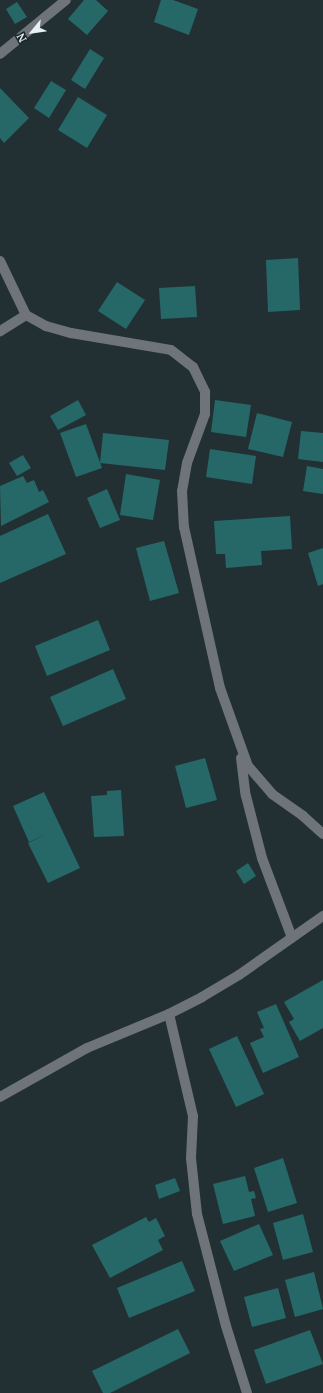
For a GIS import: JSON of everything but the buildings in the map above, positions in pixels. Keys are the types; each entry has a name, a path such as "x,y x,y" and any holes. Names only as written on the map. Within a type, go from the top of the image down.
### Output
{"street":[{"path":"0,54 66,0"},
{"path":"0,261 26,315 46,326 71,333 172,350 193,367 205,392 205,414 187,463 182,491 184,527 207,640 240,750 246,796 262,858 292,938"},
{"path":"0,331 26,315"},
{"path":"240,750 248,766 272,794 303,816 323,834"},
{"path":"0,1097 87,1048 169,1014 239,975 323,916"},
{"path":"169,1014 193,1116 191,1158 197,1214 226,1326 247,1393"}]}
